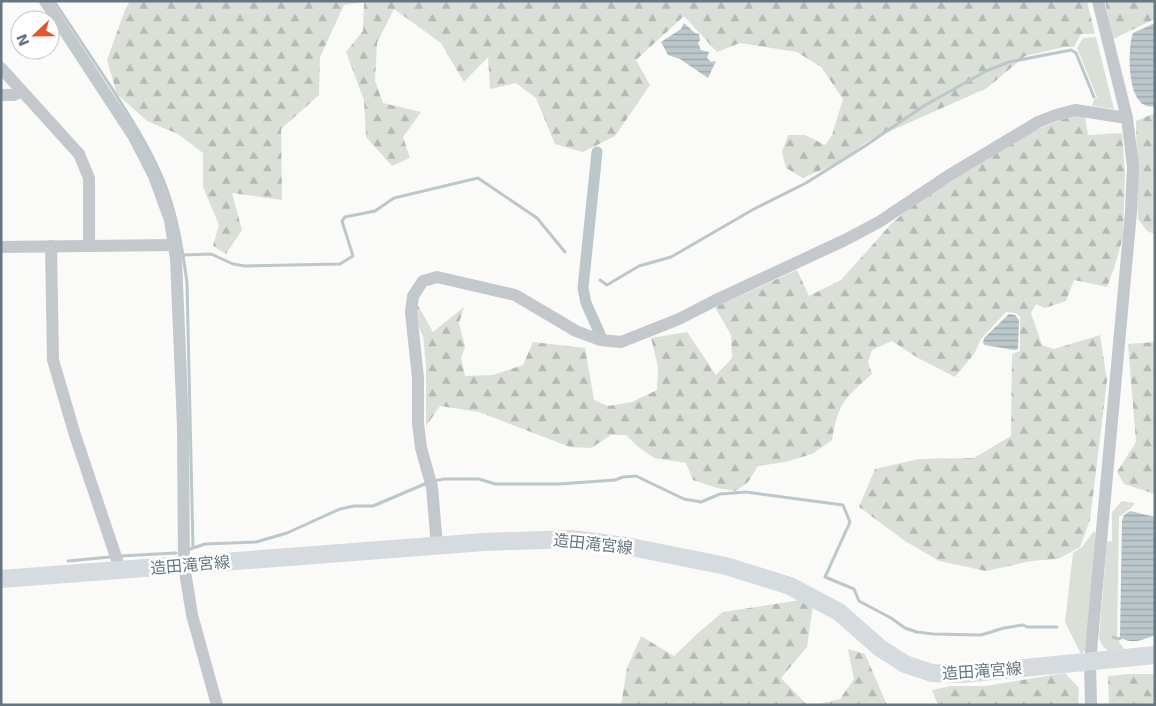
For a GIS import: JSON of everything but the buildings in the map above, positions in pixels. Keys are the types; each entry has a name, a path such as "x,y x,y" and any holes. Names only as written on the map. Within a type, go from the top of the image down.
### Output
{"main road":[{"name":"造田滝宮線","path":"1,579 437,546 542,539 572,539 626,546 726,566 790,586 839,612 880,648 905,664 932,674 962,674 1155,655"}],"street":[{"path":"45,1 134,137 154,176 170,220 176,259 182,426 184,566 192,616 217,705"},
{"path":"1091,705 1090,662 1131,212 1133,167 1127,118 1098,1"},
{"path":"1,68 79,154 89,178 89,246"},
{"path":"1,95 14,95 22,91"},
{"path":"437,546 431,482 420,440 418,423 418,378 411,312 413,296 423,281 437,277 515,296 576,330 600,340 621,342 679,319 714,300 845,240 879,222 948,176 1038,122 1075,110 1127,118"},
{"path":"1,247 174,244"},
{"path":"51,246 54,366 119,571"}],"green space":[{"path":"130,1 1087,1 1095,34 1081,34 1074,47 1064,47 1025,56 987,88 868,141 840,162 803,178 786,168 782,152 788,135 805,135 825,145 832,135 843,99 821,67 797,52 740,43 717,52 684,16 636,60 650,85 615,136 583,152 555,144 536,98 516,83 490,89 488,57 464,82 441,43 394,9 377,43 375,81 383,103 421,112 403,137 410,158 392,166 366,137 364,100 346,52 363,31 364,2 344,5 320,57 319,95 281,129 282,200 232,193 242,230 226,254 213,246 219,225 203,187 203,153 178,134 147,121 117,94 107,60"},
{"path":"1105,1 1155,1 1155,19 1113,39"},
{"path":"1096,37 1114,109 1092,106 1097,97 1077,48 1083,38"},
{"path":"1155,113 1155,234 1147,231 1138,219 1136,121"},
{"path":"1074,115 1085,117 1088,135 1122,133 1125,174 1123,237 1107,287 1074,280 1066,301 1045,308 1036,304 1031,313 1042,345 1054,349 1100,335 1107,381 1090,520 1080,547 1058,559 1031,561 986,571 939,561 905,541 859,507 875,469 919,459 974,458 1011,436 1012,354 1020,351 1020,317 1016,313 1006,312 981,339 974,354 955,377 918,358 892,341 872,350 868,362 872,374 844,402 837,417 832,440 812,454 785,462 758,466 748,482 736,491 717,488 693,480 686,463 654,458 637,446 626,435 611,435 591,448 570,447 479,412 440,406 426,426 426,367 423,335 418,325 416,302 433,332 464,307 459,323 465,347 461,358 465,376 493,375 523,365 533,342 585,348 594,400 608,406 632,402 657,390 658,367 651,338 687,332 716,375 732,358 731,335 715,307 797,270 809,296 841,280 892,223 914,204 1033,131"},
{"path":"1155,342 1155,494 1124,484 1117,472 1136,442 1128,344"},
{"path":"1122,501 1135,503 1119,517 1117,639 1127,653 1106,650 1099,638 1107,542 1112,541 1112,512"},
{"path":"1094,531 1098,537 1085,650 1081,654 1065,622 1073,553 1082,547"},
{"path":"814,598 807,647 781,678 807,705 621,705 627,668 641,636 674,656 723,612"},
{"path":"848,649 865,654 887,705 815,705 840,699 854,679"},
{"path":"1065,673 1079,688 1078,705 938,705 932,690 951,686 985,686"},
{"path":"1155,674 1155,705 1109,705 1108,676"}],"shaded area":[{"path":"684,23 695,33 699,34 700,40 698,43 701,50 709,52 707,58 711,62 716,61 708,78 680,59 668,55 661,42 681,29"},
{"path":"1155,23 1155,106 1145,106 1138,100 1131,78 1131,41 1133,33"},
{"path":"1009,314 1015,315 1019,320 1018,349 985,345 983,343 984,338"},
{"path":"1130,511 1155,517 1155,635 1133,641 1120,637 1122,521 1124,515"}],"waterway":[{"path":"54,1 143,138 162,177 177,224 187,283 193,547"},
{"path":"600,280 607,285 639,266 671,257 754,209 806,183 922,107 986,71 1009,62 1071,50 1076,53 1094,97"},
{"path":"597,152 583,288 586,303 600,334"},
{"path":"184,255 211,254 233,264 245,266 340,264 353,256 342,221 345,217 375,211 394,198 478,178 537,218 565,252"},
{"path":"433,481 444,479 479,479 495,484 559,484 615,480 636,476 684,499 701,502 720,494 746,492 843,505 850,522 825,577 854,589 859,601 891,618 905,628 933,634 981,635 1023,625 1027,627 1057,627"},
{"path":"190,549 205,544 256,542 287,533 340,509 354,506 373,506 427,483"},
{"path":"120,556 176,553"},
{"path":"68,561 110,557"},
{"path":"1113,637 1119,639 1124,636"}]}
